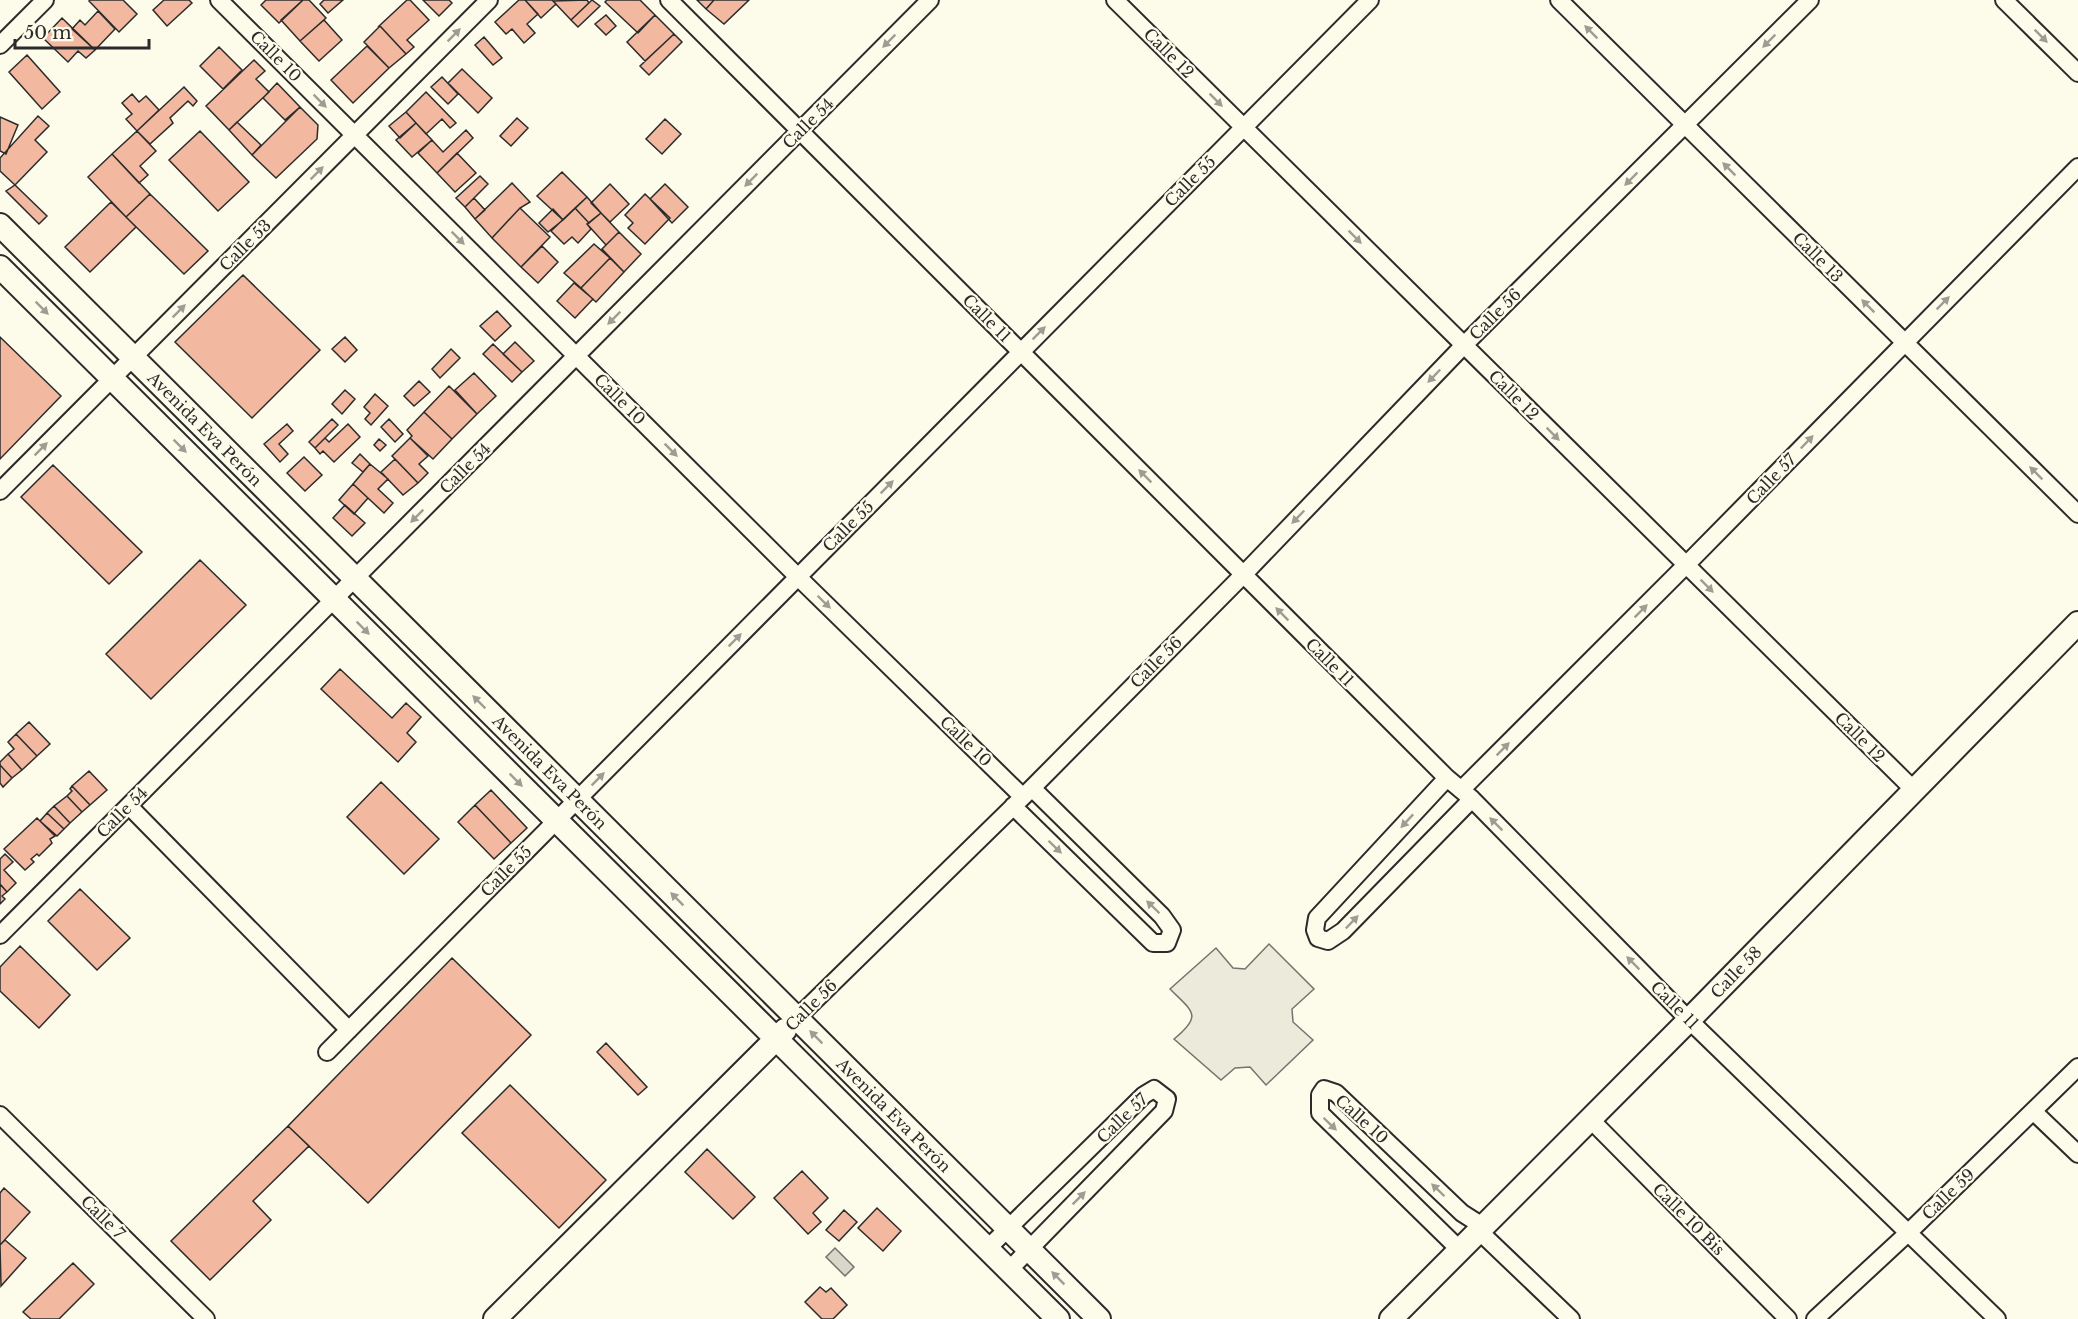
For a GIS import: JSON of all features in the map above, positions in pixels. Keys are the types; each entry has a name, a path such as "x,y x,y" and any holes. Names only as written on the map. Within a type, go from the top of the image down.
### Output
{"main road":[{"name":"Avenida Eva Perón","path":"0,225 1100,1319"},
{"name":"Avenida Eva Perón","path":"0,267 1058,1319"},
{"name":"Calle 58","path":"1391,1319 1689,1020 2078,623"},
{"name":"Calle 56","path":"495,1319 796,1018"}],"street":[{"path":"0,45 45,0"},
{"name":"Calle 10","path":"219,0 798,577 1023,797 1162,916 1172,930 1167,943 1153,943 1023,797"},
{"name":"Calle 53","path":"0,490 489,0"},
{"name":"Calle 11","path":"669,0 1447,778 1467,795 1689,1020 1997,1319"},
{"name":"Calle 54","path":"0,935 930,0"},
{"name":"Calle 12","path":"1115,0 1914,790"},
{"name":"Calle 55","path":"327,1052 1370,0"},
{"name":"Calle 13","path":"1558,0 2078,514"},
{"name":"Calle 56","path":"796,1018 1023,797 1464,345 1810,0"},
{"path":"2004,0 2078,73"},
{"name":"Calle 57","path":"1447,778 1317,918 1315,930 1318,938 1328,942 1343,931 1467,795 1686,565 2078,166"},
{"path":"129,806 349,1030"},
{"name":"Calle 59","path":"1815,1319 1909,1232 2078,1067"},
{"name":"Calle 57","path":"987,1249 1144,1095 1154,1089 1167,1099 1164,1111 1009,1270"},
{"name":"Calle 10","path":"1460,1250 1320,1113 1320,1095 1324,1089 1336,1093 1481,1229 1571,1319"},
{"path":"2033,1111 2078,1154"},
{"name":"Calle 7","path":"0,1115 206,1319"},
{"name":"Calle 10 Bis","path":"1590,1119 1788,1319"}],"shaded area":[{"path":"1269,944 1314,989 1292,1009 1293,1022 1313,1040 1266,1085 1250,1067 1235,1068 1221,1080 1174,1039 1189,1024 1192,1014 1170,989 1216,948 1233,968 1245,969"}],"water":[{"path":"835,1248 854,1267 845,1276 826,1257"}],"building":[{"path":"90,0 123,0 137,14 119,32"},
{"path":"164,0 189,0 192,3 167,26 153,10"},
{"path":"266,0 302,1 279,23 261,5"},
{"path":"303,0 309,0 326,18 300,41 281,20"},
{"path":"324,0 343,0 328,13 320,4"},
{"path":"407,0 410,0 429,20 407,40 414,47 406,54 380,26 378,27"},
{"path":"423,0 449,0 452,3 439,16"},
{"path":"519,0 525,0 538,14 527,24 535,33 524,43 512,29 506,34 495,22"},
{"path":"525,0 552,0 556,4 541,18"},
{"path":"587,0 589,3 571,20 553,1"},
{"path":"592,0 600,6 578,27 571,20"},
{"path":"607,0 640,0 655,15 638,33 605,2"},
{"path":"697,0 714,0 706,9"},
{"path":"714,0 749,0 724,24 706,9"},
{"path":"98,11 115,29 95,50 72,29 80,20 85,25"},
{"path":"606,15 616,26 606,35 595,24"},
{"path":"655,15 674,34 645,61 627,42"},
{"path":"62,18 95,50 86,58 78,51 68,62 43,38"},
{"path":"324,20 342,40 319,61 300,41"},
{"path":"380,26 406,54 389,68 364,42"},
{"path":"674,34 682,42 649,75 640,66"},
{"path":"484,37 502,58 493,65 475,45"},
{"path":"367,46 389,68 353,103 331,80"},
{"path":"219,47 242,70 223,89 200,66"},
{"path":"27,55 60,92 42,109 9,72"},
{"path":"254,60 265,71 256,79 269,92 229,130 206,106"},
{"path":"462,69 492,98 478,113 448,83"},
{"path":"442,77 458,94 448,104 431,87"},
{"path":"277,83 300,107 285,120 263,98"},
{"path":"184,87 197,101 193,106 188,101 170,118 173,123 150,144 137,131"},
{"path":"426,92 456,123 450,128 442,119 426,134 406,112"},
{"path":"132,94 139,102 146,96 159,110 137,131 126,119 132,114 122,103"},
{"path":"300,107 318,125 317,139 276,178 252,155"},
{"path":"406,112 416,123 400,138 389,126"},
{"path":"38,116 49,126 35,140 47,152 15,185 0,171 0,158"},
{"path":"0,117 18,125 6,154 0,151"},
{"path":"517,118 528,128 511,146 500,136"},
{"path":"665,119 681,134 662,154 646,139"},
{"path":"237,122 261,145 252,155 229,130"},
{"path":"416,123 432,140 412,157 396,140"},
{"path":"466,130 473,138 437,173 418,153 432,140 443,152"},
{"path":"137,131 156,151 140,166 148,175 139,183 112,154"},
{"path":"200,131 249,182 218,211 169,160"},
{"path":"457,153 476,173 455,192 437,173"},
{"path":"112,154 150,194 126,217 88,177"},
{"path":"562,172 587,197 563,220 537,196"},
{"path":"480,176 488,184 465,207 456,198"},
{"path":"512,183 530,202 520,208 492,238 475,219"},
{"path":"610,184 629,204 610,222 591,203"},
{"path":"665,184 688,207 672,223 650,199"},
{"path":"15,185 47,216 39,224 6,191"},
{"path":"150,194 208,251 184,274 126,217"},
{"path":"645,194 670,218 645,244 628,228 633,223 625,215"},
{"path":"587,197 601,213 589,223 575,208"},
{"path":"474,198 485,210 475,219 465,207"},
{"path":"111,202 136,227 90,272 65,247"},
{"path":"520,208 550,237 521,267 492,238"},
{"path":"575,208 589,223 587,224 591,229 578,243 572,237 564,244 551,231"},
{"path":"553,209 563,220 548,232 539,223"},
{"path":"601,213 619,232 606,245 587,224"},
{"path":"619,232 641,254 624,272 602,249"},
{"path":"594,244 610,258 581,288 564,273"},
{"path":"542,246 558,262 538,283 521,267"},
{"path":"610,258 624,272 596,302 581,288"},
{"path":"243,275 320,350 252,418 175,342"},
{"path":"574,283 593,299 575,318 557,301"},
{"path":"497,311 511,326 495,341 480,326"},
{"path":"0,337 61,396 0,459"},
{"path":"345,337 357,350 345,362 332,349"},
{"path":"515,342 534,361 522,372 503,354"},
{"path":"493,344 522,372 512,382 483,354"},
{"path":"451,349 460,358 440,378 432,369"},
{"path":"474,373 496,396 477,414 455,390"},
{"path":"419,381 430,392 414,406 404,396"},
{"path":"449,386 477,414 452,439 424,412"},
{"path":"345,390 355,399 342,414 332,404"},
{"path":"375,394 388,406 371,425 365,419 370,413 364,407"},
{"path":"424,412 452,439 433,459 410,438 412,436 407,430"},
{"path":"332,419 338,425 315,448 309,442"},
{"path":"389,419 403,434 395,442 381,427"},
{"path":"287,424 293,431 279,444 288,454 280,462 264,444"},
{"path":"348,424 360,437 334,462 323,451 320,454 315,448 325,438 329,442"},
{"path":"410,438 428,456 419,464 428,473 418,483 392,456"},
{"path":"379,439 386,445 380,451 374,445"},
{"path":"360,454 370,464 363,472 352,463"},
{"path":"304,457 322,475 305,491 287,473"},
{"path":"395,459 418,483 403,495 381,472"},
{"path":"370,464 388,479 378,489 393,503 384,513 353,484"},
{"path":"53,465 142,552 109,584 21,497"},
{"path":"353,484 368,498 354,514 339,500"},
{"path":"345,505 365,523 352,536 333,518"},
{"path":"200,560 246,605 151,699 106,654"},
{"path":"340,669 392,718 406,703 421,717 407,733 416,742 398,762 321,689"},
{"path":"29,722 50,744 37,756 16,734"},
{"path":"16,734 37,756 22,770 8,754 14,749 8,742"},
{"path":"8,754 22,770 12,778 0,765"},
{"path":"0,765 12,778 3,787 0,783"},
{"path":"89,771 107,790 90,805 72,786"},
{"path":"381,782 439,839 404,874 347,817"},
{"path":"72,786 90,805 82,812 67,796 72,791 70,789"},
{"path":"491,790 527,828 511,843 475,805"},
{"path":"67,796 82,812 70,823 54,806"},
{"path":"475,805 511,843 494,859 458,822"},
{"path":"54,806 70,823 64,829 47,813"},
{"path":"47,813 64,829 57,836 40,821"},
{"path":"37,818 55,836 50,839 52,843 39,856 37,854 31,859 34,862 25,870 4,849"},
{"path":"5,854 13,862 4,870 16,883 7,892 0,884 0,859"},
{"path":"0,884 7,892 2,896 5,899 0,904"},
{"path":"80,889 130,938 97,970 48,921"},
{"path":"20,946 70,995 39,1028 0,991 0,967"},
{"path":"452,958 531,1035 368,1203 288,1126"},
{"path":"606,1043 647,1087 638,1095 597,1052"},
{"path":"510,1085 606,1180 559,1228 462,1133"},
{"path":"288,1126 309,1146 253,1201 271,1220 210,1280 171,1241"},
{"path":"707,1149 755,1197 733,1219 685,1172"},
{"path":"802,1171 828,1198 813,1213 821,1222 808,1234 774,1198"},
{"path":"4,1188 30,1212 0,1245 0,1193"},
{"path":"877,1208 901,1231 883,1251 858,1228"},
{"path":"844,1210 857,1222 839,1241 826,1230"},
{"path":"5,1240 26,1258 1,1286 0,1245"},
{"path":"73,1263 94,1284 59,1319 31,1319 23,1312"},
{"path":"820,1287 826,1292 831,1288 847,1305 833,1319 822,1319 805,1302"}]}
